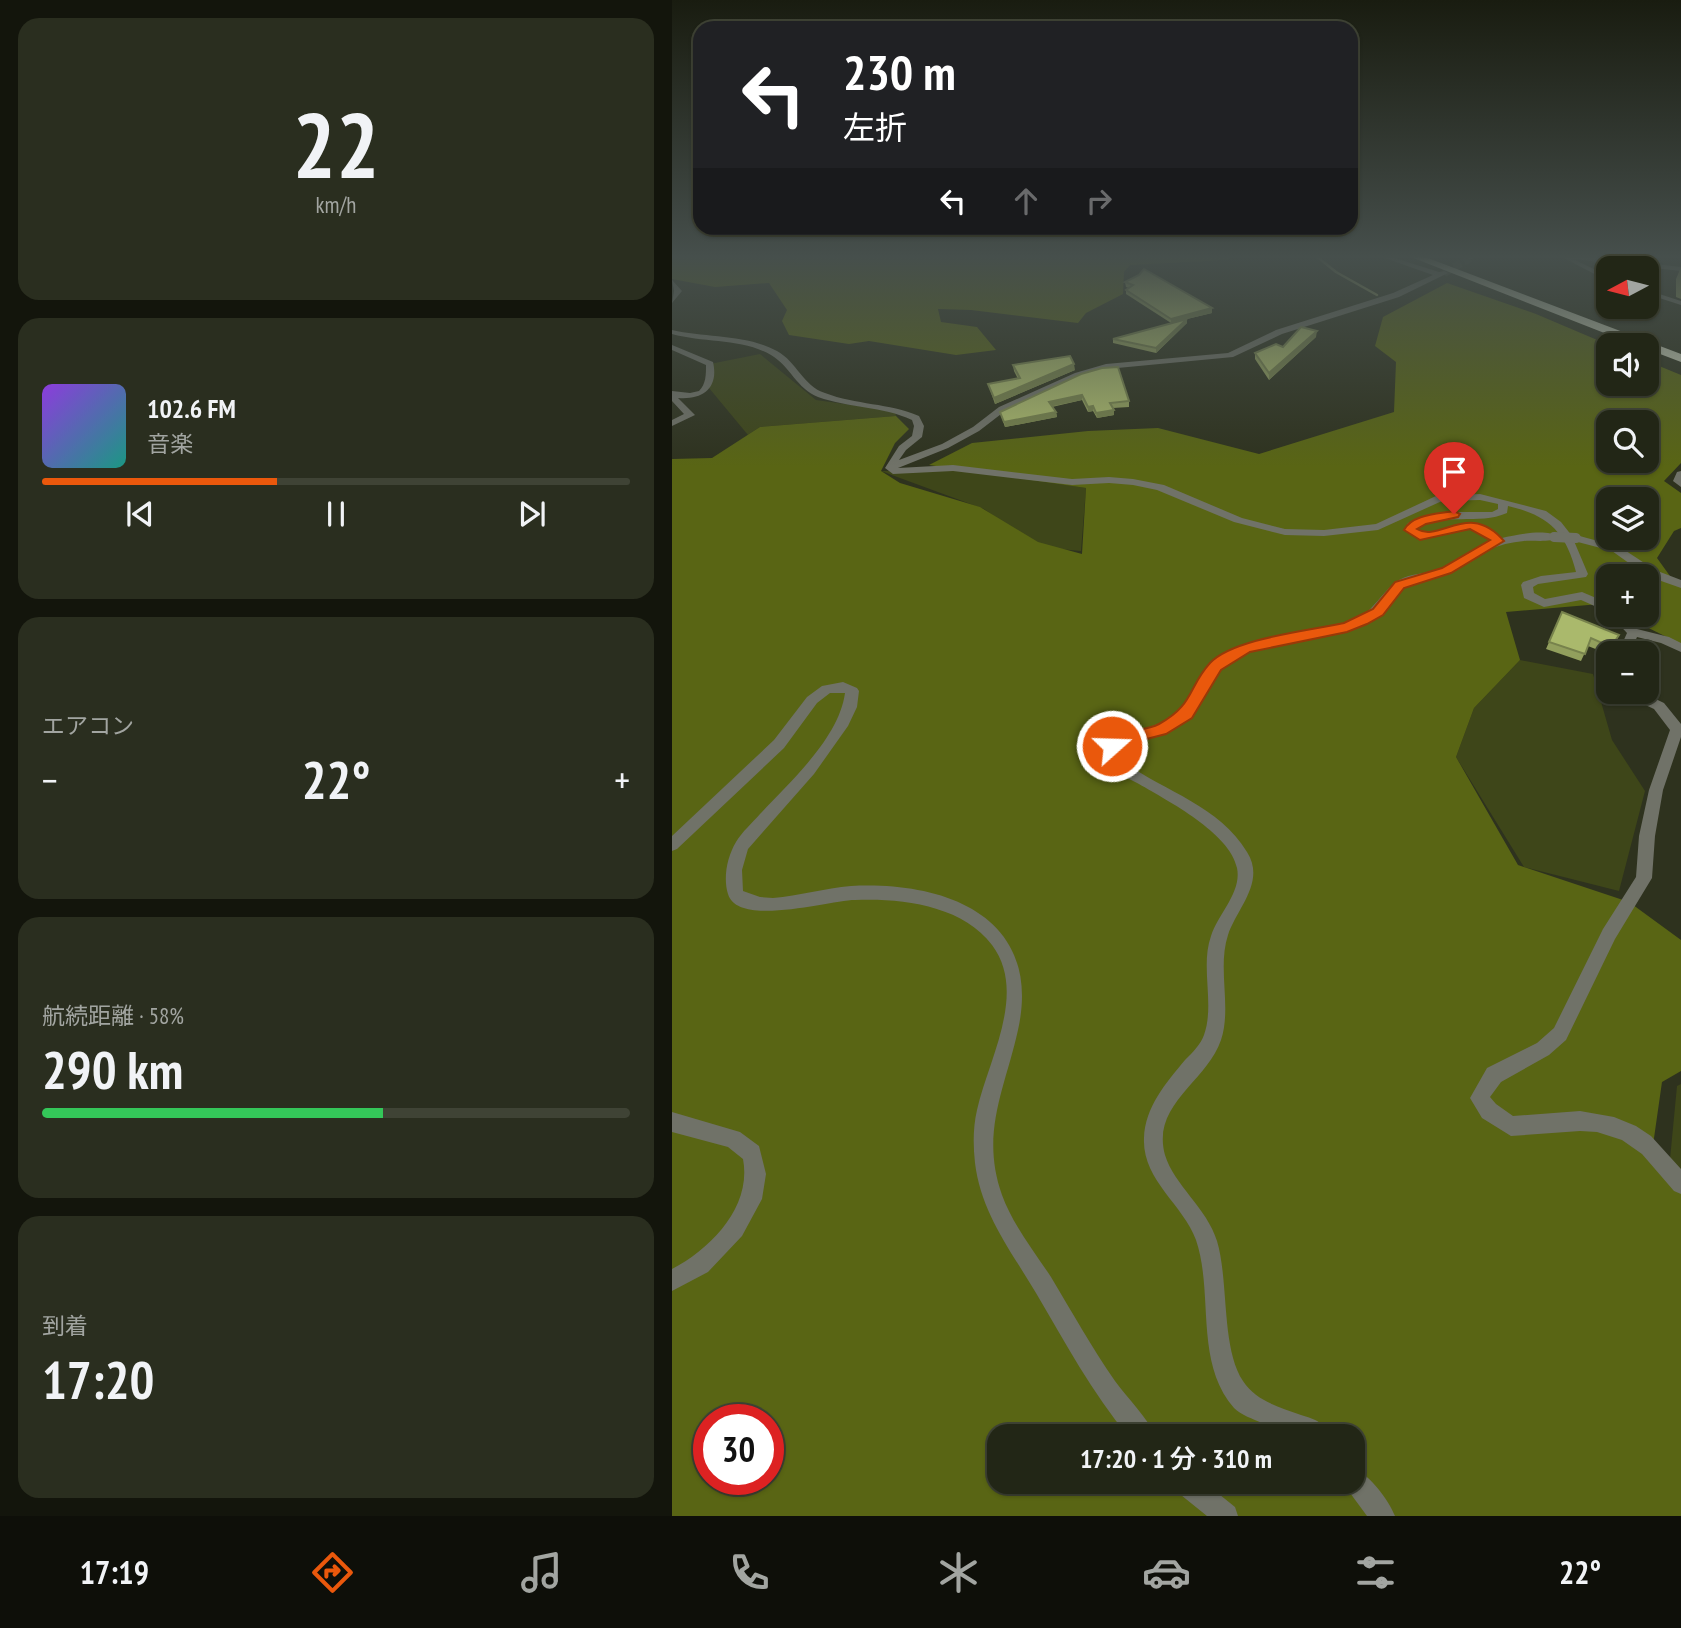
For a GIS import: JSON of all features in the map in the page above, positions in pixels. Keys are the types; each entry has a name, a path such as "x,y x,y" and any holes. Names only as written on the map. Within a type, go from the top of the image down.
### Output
{"highway":[{"path":"1596,326 1681,358"}],"street":[{"path":"890,468 945,446 976,429 1002,409 1078,375 1106,367 1230,355 1299,326"},
{"path":"672,332 705,340 748,343 778,355 805,386 818,394 880,405 916,418 919,426 917,436 902,448 890,468"},
{"path":"672,347 710,365 711,377 709,388 705,392 685,396 672,395"},
{"path":"672,395 690,415 672,423"},
{"path":"890,468 893,471 953,468 1072,482 1133,482 1160,487 1238,520 1285,532 1324,533 1378,527 1440,498 1480,497 1536,510 1556,520 1580,565 1582,574 1573,578 1539,577 1527,585 1528,595 1544,603 1582,596 1596,602"},
{"path":"1681,474 1678,481 1681,484"},
{"path":"1498,541 1472,525 1430,536 1420,536 1410,530 1412,525 1442,516 1494,515 1503,511 1503,502"},
{"path":"1296,1424 1244,1403 1223,1367 1212,1261 1205,1237 1186,1201 1166,1180 1152,1146 1155,1123 1167,1096 1212,1041 1217,943 1243,890 1247,869 1240,851 1210,820 1120,767 1108,757 1112,746 1122,740 1161,730 1187,714 1216,666 1236,654 1271,641 1347,627 1362,621 1378,612 1400,585 1446,570 1498,541 1576,538 1616,549 1651,573 1681,584"},
{"path":"1628,627 1633,632 1665,640 1681,648"},
{"path":"1630,641 1633,632"},
{"path":"672,845 779,744 812,700 827,689 843,687 852,691 854,701 849,716 828,747 741,845 735,861 733,880 736,895 747,903 762,905 840,894 892,892 974,917 1001,941 1011,961 1016,991 1011,1030 987,1108 983,1146 988,1182 1008,1228 1120,1411 1132,1424"},
{"path":"1655,704 1677,729 1656,790 1647,836 1644,878 1609,934 1560,1034 1543,1049 1493,1075 1479,1098 1489,1111 1511,1126 1569,1120 1614,1124 1644,1143 1681,1184"},
{"path":"672,1122 733,1139 752,1153 756,1174 752,1199 735,1229 701,1265 672,1280"},
{"path":"1199,1494 1226,1516"},
{"path":"1365,1494 1383,1516"}],"green space":[{"path":"784,326 968,326 977,327 996,350 956,355 869,341 849,344 789,335"},
{"path":"1381,326 1564,326 1596,339 1596,396 1659,396 1659,366 1681,375 1681,463 1664,481 1681,493 1681,528 1674,531 1657,558 1675,583 1681,585 1681,644 1646,627 1659,627 1659,564 1596,564 1596,604 1506,612 1520,660 1474,708 1456,757 1518,865 1629,902 1681,940 1681,1071 1662,1082 1651,1159 1681,1191 1681,1516 672,1516 672,459 712,458 760,427 896,416 909,429 895,443 881,471 900,483 980,507 1038,542 1082,554 1086,488 929,465 972,443 1088,431 1158,428 1259,454 1394,412 1396,362 1375,346"},
{"path":"760,354 816,400 895,411 896,416 760,427 748,435 709,388 710,364"},
{"path":"968,470 1086,488 1081,551 1038,547 984,509 881,471"},
{"path":"1520,660 1593,674 1596,704 1602,704 1612,740 1645,791 1619,891 1524,867 1456,757 1474,708"},
{"path":"1681,1084 1681,1171 1670,1159 1677,1086"}],"building":[{"path":"1162,326 1180,326 1156,348 1113,339"},
{"path":"1301,327 1317,331 1269,373 1255,353 1276,344 1283,347"},
{"path":"1070,356 1074,364 994,398 988,384 1020,378 1013,365"},
{"path":"1118,367 1129,401 1110,403 1114,410 1096,413 1093,406 1088,407 1082,395 1049,402 1056,412 1004,422 1000,412 1081,374"},
{"path":"1562,612 1619,635 1615,641 1598,641 1591,638 1585,654 1549,642"}],"route":[{"path":"1112,746 1122,740 1161,730 1187,714 1216,666 1246,648 1347,627 1362,621 1378,612 1400,585 1446,570 1498,541 1472,525 1447,529 1430,536 1420,536 1410,530 1412,525 1454,514"}]}
